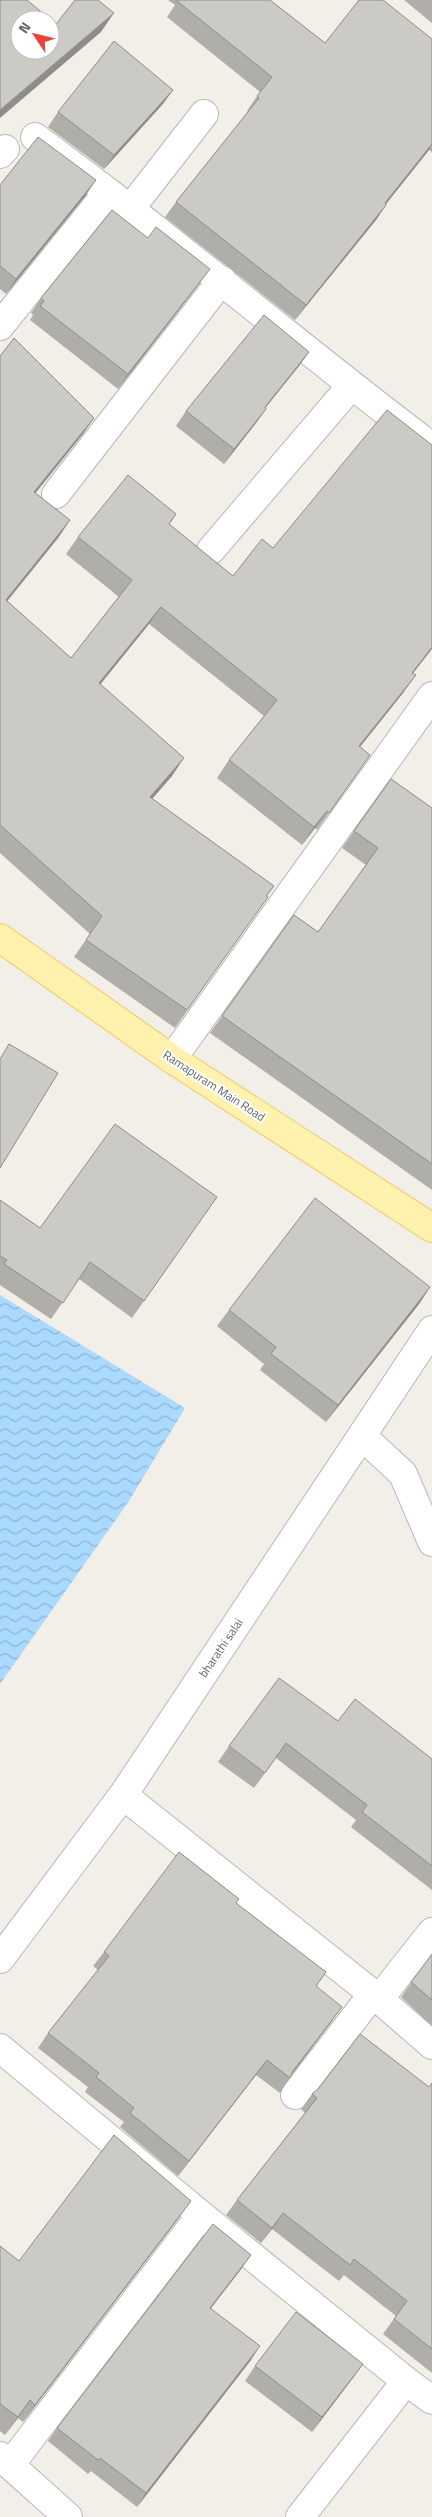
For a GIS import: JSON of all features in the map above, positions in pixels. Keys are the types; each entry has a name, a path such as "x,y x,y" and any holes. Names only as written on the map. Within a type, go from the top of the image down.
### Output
{"main road":[{"name":"Ramapuram Main Road","path":"0,938 172,1059 432,1228"}],"street":[{"path":"130,209 204,114"},
{"path":"35,137 222,280 351,386 432,447"},
{"path":"0,326 108,192"},
{"path":"56,494 222,280"},
{"path":"211,550 351,386"},
{"path":"172,1059 432,696"},
{"name":"bharathi salai","path":"0,1959 123,1795 432,1330"},
{"path":"362,1436 403,1474 432,1542"},
{"path":"123,1795 376,1997 432,2045"},
{"path":"295,2096 432,1932"},
{"path":"0,2048 201,2215 406,2382 432,2400"},
{"path":"68,2517 5,2461 201,2215"},
{"path":"300,2517 406,2382"}],"water":[{"path":"0,1295 185,1408 129,1501 0,1684"}],"building":[{"path":"0,0 27,0 39,10 10,10 10,60 59,60 0,110"},
{"path":"75,0 98,0 114,13 60,59 60,19"},
{"path":"178,0 270,0 325,43 359,0 383,0 432,39 432,144 306,305 176,202 259,98 257,96 272,77"},
{"path":"114,41 173,90 114,155 58,112"},
{"path":"38,137 96,180 16,279 0,266 0,185"},
{"path":"112,210 148,238 156,227 210,269 128,374 40,306 44,301 41,298"},
{"path":"264,315 309,352 234,449 186,411"},
{"path":"14,338 94,418 34,492 70,520 6,600 71,658 132,580 78,537 128,475 176,514 169,524 233,576 262,539 273,548 387,410 432,445 432,647 412,673 416,675 359,746 370,755 329,813 327,811 314,827 229,760 277,700 161,607 99,683 184,758 150,797 274,886 187,1010 86,940 102,916 0,825 0,356"},
{"path":"391,779 432,808 432,1164 222,1016 294,915 318,932 378,848 354,831"},
{"path":"9,1044 58,1073 0,1168 0,1059"},
{"path":"115,1124 217,1197 144,1301 90,1262 63,1303 4,1264 7,1260 0,1256 0,1200 40,1228"},
{"path":"315,1198 430,1287 338,1405 271,1354 276,1347 229,1310"},
{"path":"279,1678 338,1721 355,1699 432,1759 432,1866 362,1812 367,1805 286,1743 265,1773 229,1746"},
{"path":"179,1852 239,1899 236,1903 326,1972 316,1986 342,2007 293,2071 290,2078 267,2060 189,2161 130,2113 134,2108 96,2077 99,2073 48,2033 109,1956 104,1952"},
{"path":"432,1954 432,2000 411,1982"},
{"path":"360,2034 429,2087 432,2083 432,2349 394,2319 407,2301 354,2259 350,2265 283,2213 272,2228 237,2200 317,2098 312,2094 318,2089"},
{"path":"114,2135 191,2201 35,2405 30,2400 18,2417 0,2404 0,2246 19,2261"},
{"path":"213,2224 251,2255 210,2308 260,2346 146,2493 100,2458 98,2460 57,2428"},
{"path":"296,2312 363,2364 322,2417 255,2366"}]}
